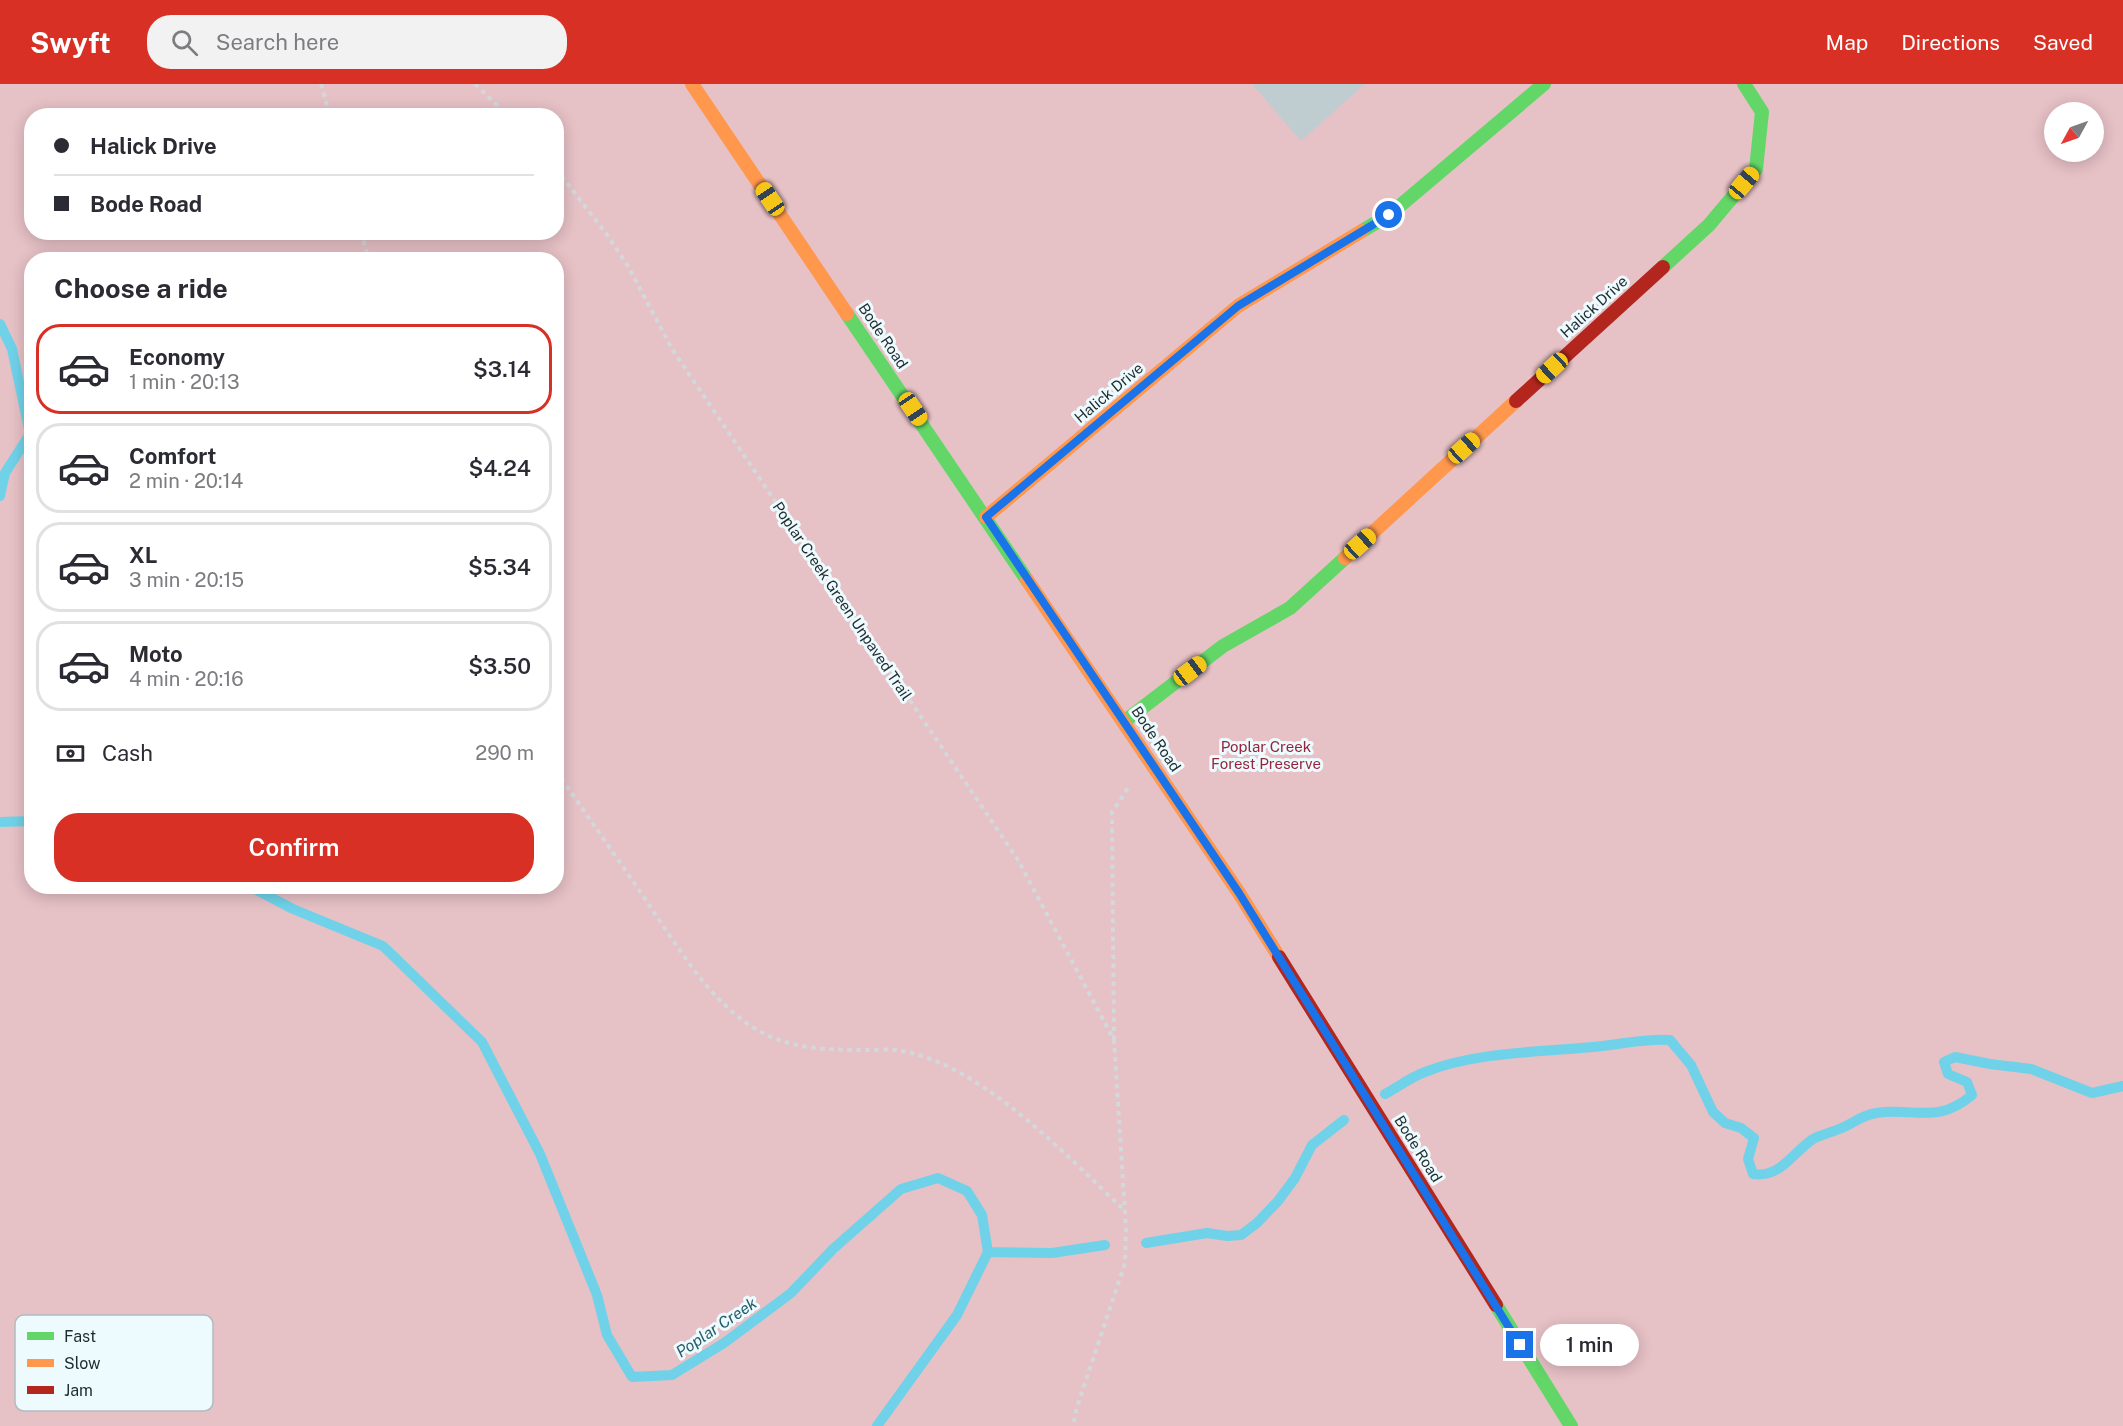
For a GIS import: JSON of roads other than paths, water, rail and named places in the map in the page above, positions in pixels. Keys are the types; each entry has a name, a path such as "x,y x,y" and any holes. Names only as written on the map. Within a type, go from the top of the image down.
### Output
{"street":[{"name":"Bode Road","path":"692,84 1125,721 1239,893 1570,1426"},
{"name":"Halick Drive","path":"986,517 1238,306 1389,215 1544,84"},
{"name":"Halick Drive","path":"1125,721 1223,646 1290,608 1709,225 1756,169 1762,112 1744,84"}],"waterway":[{"name":"Poplar Creek","path":"0,324 12,349 24,406"},
{"name":"Poplar Creek","path":"0,496 5,473 24,443"},
{"name":"Poplar Creek","path":"0,822 24,821"},
{"name":"Poplar Creek","path":"264,894 293,909 383,946 482,1042 540,1154 597,1295 607,1335 632,1377 672,1375 724,1343 791,1293 833,1249 901,1189 938,1178 967,1191 982,1215 988,1252 957,1315 877,1426"},
{"path":"1385,1094 1420,1074 1465,1060 1651,1040 1670,1040 1691,1065 1713,1112 1725,1123 1741,1128 1754,1138 1748,1159 1753,1174 1763,1174 1779,1168 1813,1139 1865,1116 1890,1112 1936,1112 1948,1110 1959,1104 1972,1095 1967,1082 1948,1074 1944,1062 1955,1057 2031,1069 2092,1093 2123,1086"},
{"path":"1146,1243 1207,1233 1227,1236 1241,1235 1257,1223 1278,1201 1295,1178 1312,1145 1344,1120"},
{"path":"988,1252 1052,1253 1105,1245"}],"park label":[{"name":"Poplar Creek Forest Preserve","path":"1266,756"}]}
